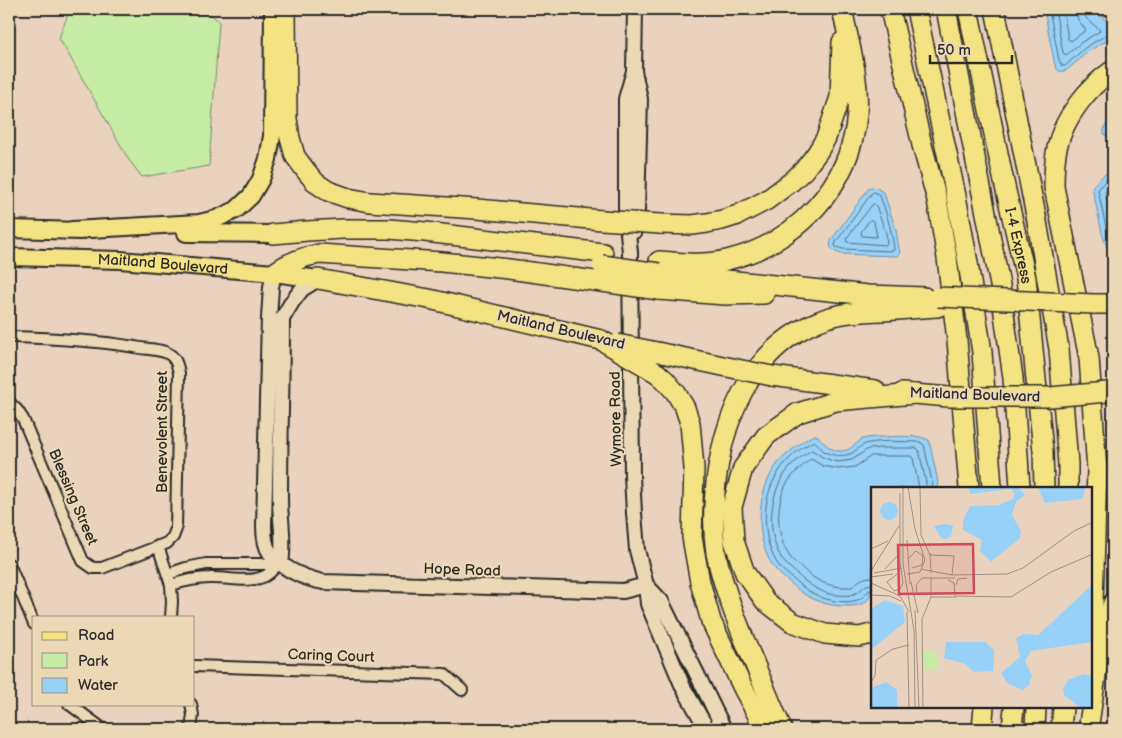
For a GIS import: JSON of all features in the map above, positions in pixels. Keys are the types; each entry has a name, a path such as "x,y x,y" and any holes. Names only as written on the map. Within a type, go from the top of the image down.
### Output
{"highway":[{"path":"286,9 290,138 296,156 306,171 316,183 328,191 348,198 370,202 692,225 722,220 767,200 804,170 817,153 826,138 840,97 841,9"},
{"path":"659,275 678,263 727,260 768,245 785,235 808,217 829,191 848,154 855,134 857,113 858,91 841,9"},
{"path":"890,9 937,200 947,258 957,340 969,487"},
{"path":"916,9 956,196 968,263 982,352 992,487"},
{"name":"I-4 Express","path":"946,9 1000,285 1013,378 1020,487"},
{"name":"I-4 Express","path":"968,9 1026,278 1043,451 1044,487"},
{"path":"995,9 1034,207 1059,349 1068,487"},
{"path":"1092,638 1097,470 1090,368 1054,187 1054,165 1064,128 1074,110 1085,94 1099,80 1113,70"},
{"name":"Maitland Boulevard","path":"273,234 432,242 481,247 659,275 938,302 1040,301 1113,304"},
{"path":"274,273 292,262 319,254 442,262 509,270 602,267"},
{"name":"Maitland Boulevard","path":"318,279 429,299 737,370 826,384 949,397 1050,397 1110,392"},
{"path":"782,729 727,596 716,551 713,512 716,475 729,420 746,385 759,366 793,334 818,321 836,315 938,302"},
{"path":"601,340 657,373 676,393 685,408 690,423 694,468 692,537 700,582 711,621 765,729"},
{"path":"871,634 859,637 825,634 792,622 765,601 745,573 739,557 734,541 732,507 743,468 748,460 766,436 798,412 836,401 915,394"},
{"path":"1092,700 1099,655 1113,602"},
{"path":"982,729 984,708"},
{"path":"1012,729 1014,708"},
{"path":"1034,729 1036,708"},
{"path":"1061,729 1063,708"}],"main road":[{"path":"72,230 199,223 216,220 236,210 251,196 262,179 272,136 273,9"},
{"name":"Wymore Road","path":"635,9 634,71 640,100 637,211 630,252 634,513 638,550 648,604 680,679 708,729"},
{"name":"Maitland Boulevard","path":"9,229 273,234"},
{"name":"Maitland Boulevard","path":"9,257 120,260 274,273 318,279"},
{"name":"Hope Road","path":"274,273 269,318 264,536 269,552 279,564 309,579 323,582 623,591 646,586"},
{"path":"279,564 284,550 281,532 280,500 282,319 302,289 318,279"},
{"name":"Wymore Road","path":"646,586 661,601 724,729"}],"street":[{"name":"Benevolent Street","path":"9,336 76,340 126,346 165,352 174,357 179,373 176,529 168,543 158,546"},
{"name":"Blessing Street","path":"9,402 23,419 83,561 93,568 102,568 158,546"},
{"path":"158,546 171,585 171,616"},
{"path":"9,564 32,619"},
{"path":"168,574 206,564 279,564"},
{"path":"171,585 191,579 251,580 266,576 279,564"},
{"name":"Caring Court","path":"195,666 444,674 462,690"},
{"path":"72,706 103,729"},
{"path":"191,706 193,715 191,729"}],"green space":[{"path":"70,9 108,9 212,15 219,22 209,166 142,177 129,160 59,38"}],"water":[{"path":"1044,9 1091,9 1113,25 1113,37 1089,51 1067,70 1059,71 1054,61"},
{"path":"1113,116 1113,142 1104,134 1104,129"},
{"path":"1113,171 1113,254 1106,245 1102,233 1092,187 1104,175"},
{"path":"872,187 884,193 896,230 900,254 893,256 842,254 834,251 830,245 832,239 869,188"},
{"path":"814,435 818,436 830,448 838,451 847,450 867,438 891,436 922,437 929,440 938,482 937,487 871,487 871,591 869,598 860,605 832,605 803,593 776,570 764,545 760,516 765,487 778,463"}]}
